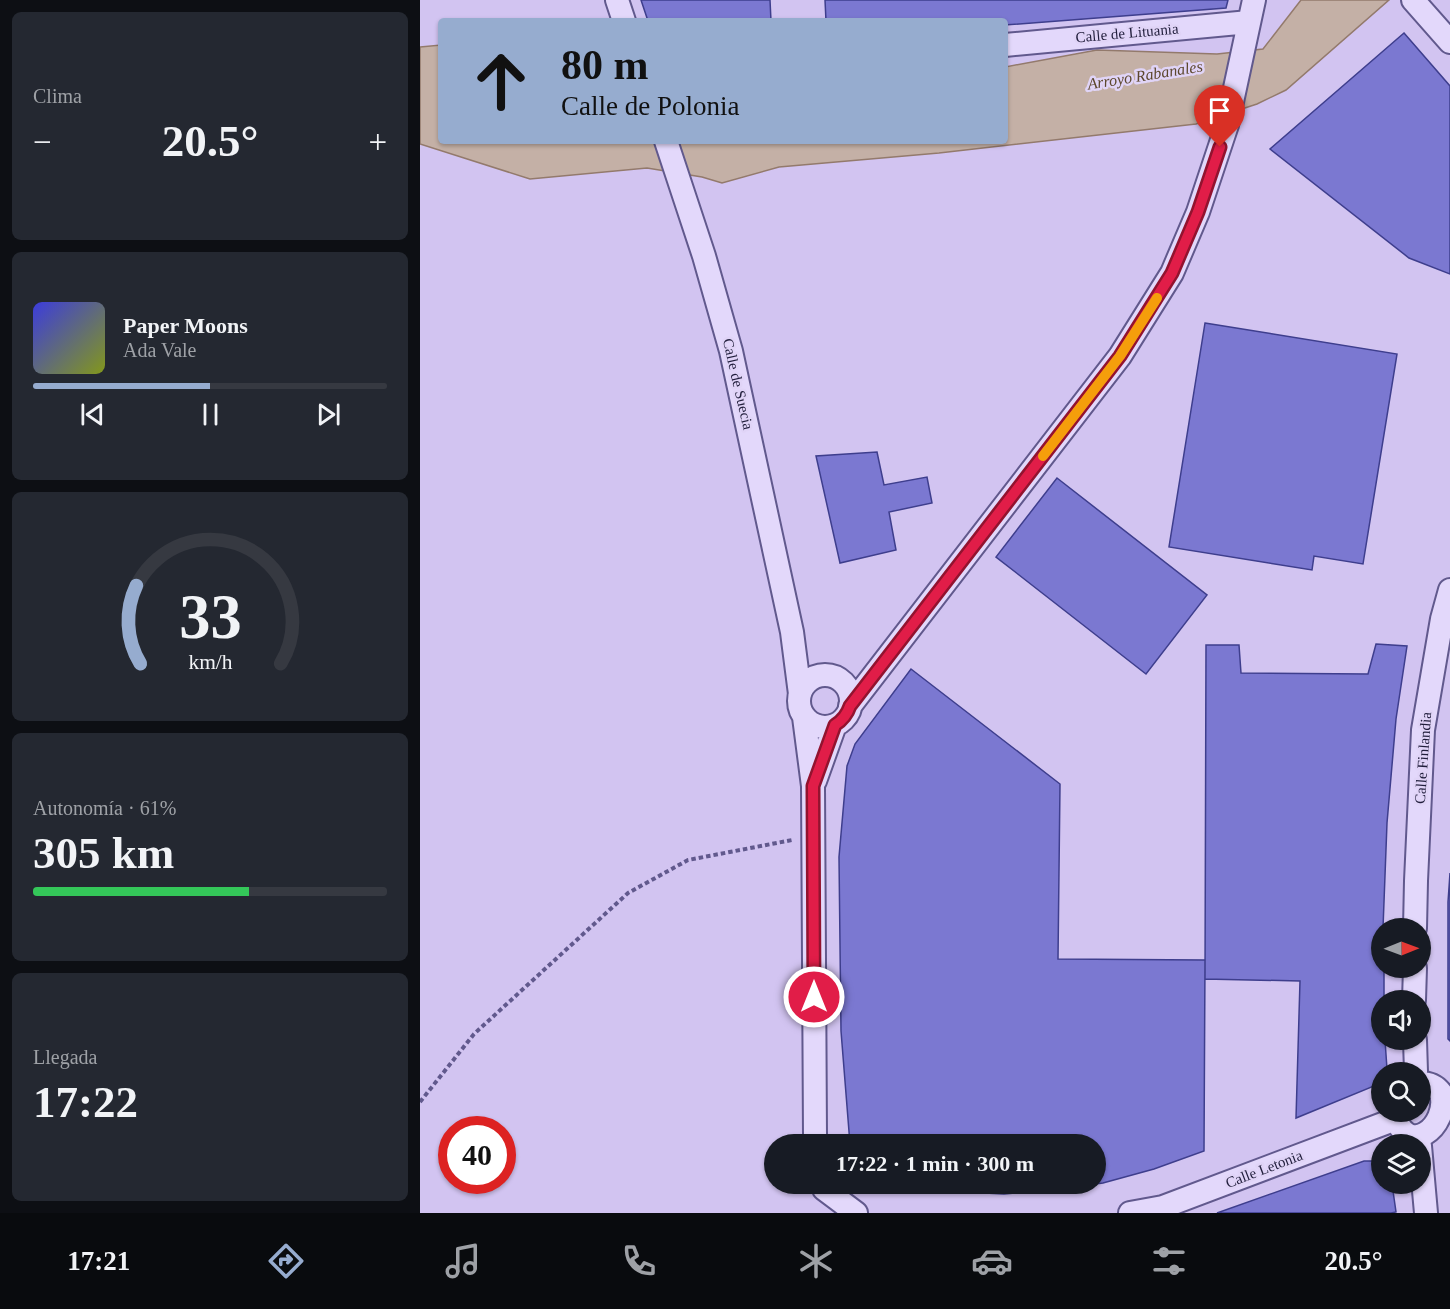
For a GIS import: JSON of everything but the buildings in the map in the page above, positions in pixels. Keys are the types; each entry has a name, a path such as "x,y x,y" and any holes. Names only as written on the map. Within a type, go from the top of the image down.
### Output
{"street":[{"path":"617,0 623,18"},
{"path":"804,717 811,723 826,727 842,720 880,666 1120,356 1147,314 1172,273 1194,222 1227,125 1254,0"},
{"path":"1419,2 1450,42"},
{"name":"Calle de Lituania","path":"1008,45 1248,30"},
{"name":"Calle de Suecia","path":"667,144 704,256 731,351 792,632 800,694"},
{"name":"Calle Finlandia","path":"1415,918 1423,730 1442,619 1450,590"},
{"name":"Calle de Suecia","path":"792,632 830,677"},
{"path":"815,1134 813,786 804,717 799,702 800,694 803,687 814,677 830,677 880,666"},
{"path":"830,677 844,685 848,691 850,706"},
{"path":"813,786 835,725"},
{"path":"1431,1085 1438,1089 1448,1101 1448,1110 1442,1125 1431,1134"},
{"name":"Calle Letonia","path":"1130,1213 1163,1207 1377,1122"},
{"path":"1398,1122 1410,1134"},
{"path":"824,1194 827,1213"},
{"path":"833,1194 856,1213"},
{"path":"1424,1194 1425,1213"}],"path":[{"path":"420,1102 474,1034 628,893 688,860 814,836"}],"water":[{"name":"Arroyo Rabanales","path":"1301,0 1389,0 1286,90 1257,104 1196,124 939,153 779,167 722,183 702,177 647,168 530,179 420,144 420,47 438,45 438,144 1008,144 1008,66 1097,50 1217,54 1263,49"}],"slow traffic":[{"path":"1043,456 1120,356 1157,298"}],"route":[{"path":"814,997 813,786 835,725 847,714 850,706 1120,356 1172,273 1198,212 1220,147"}]}
